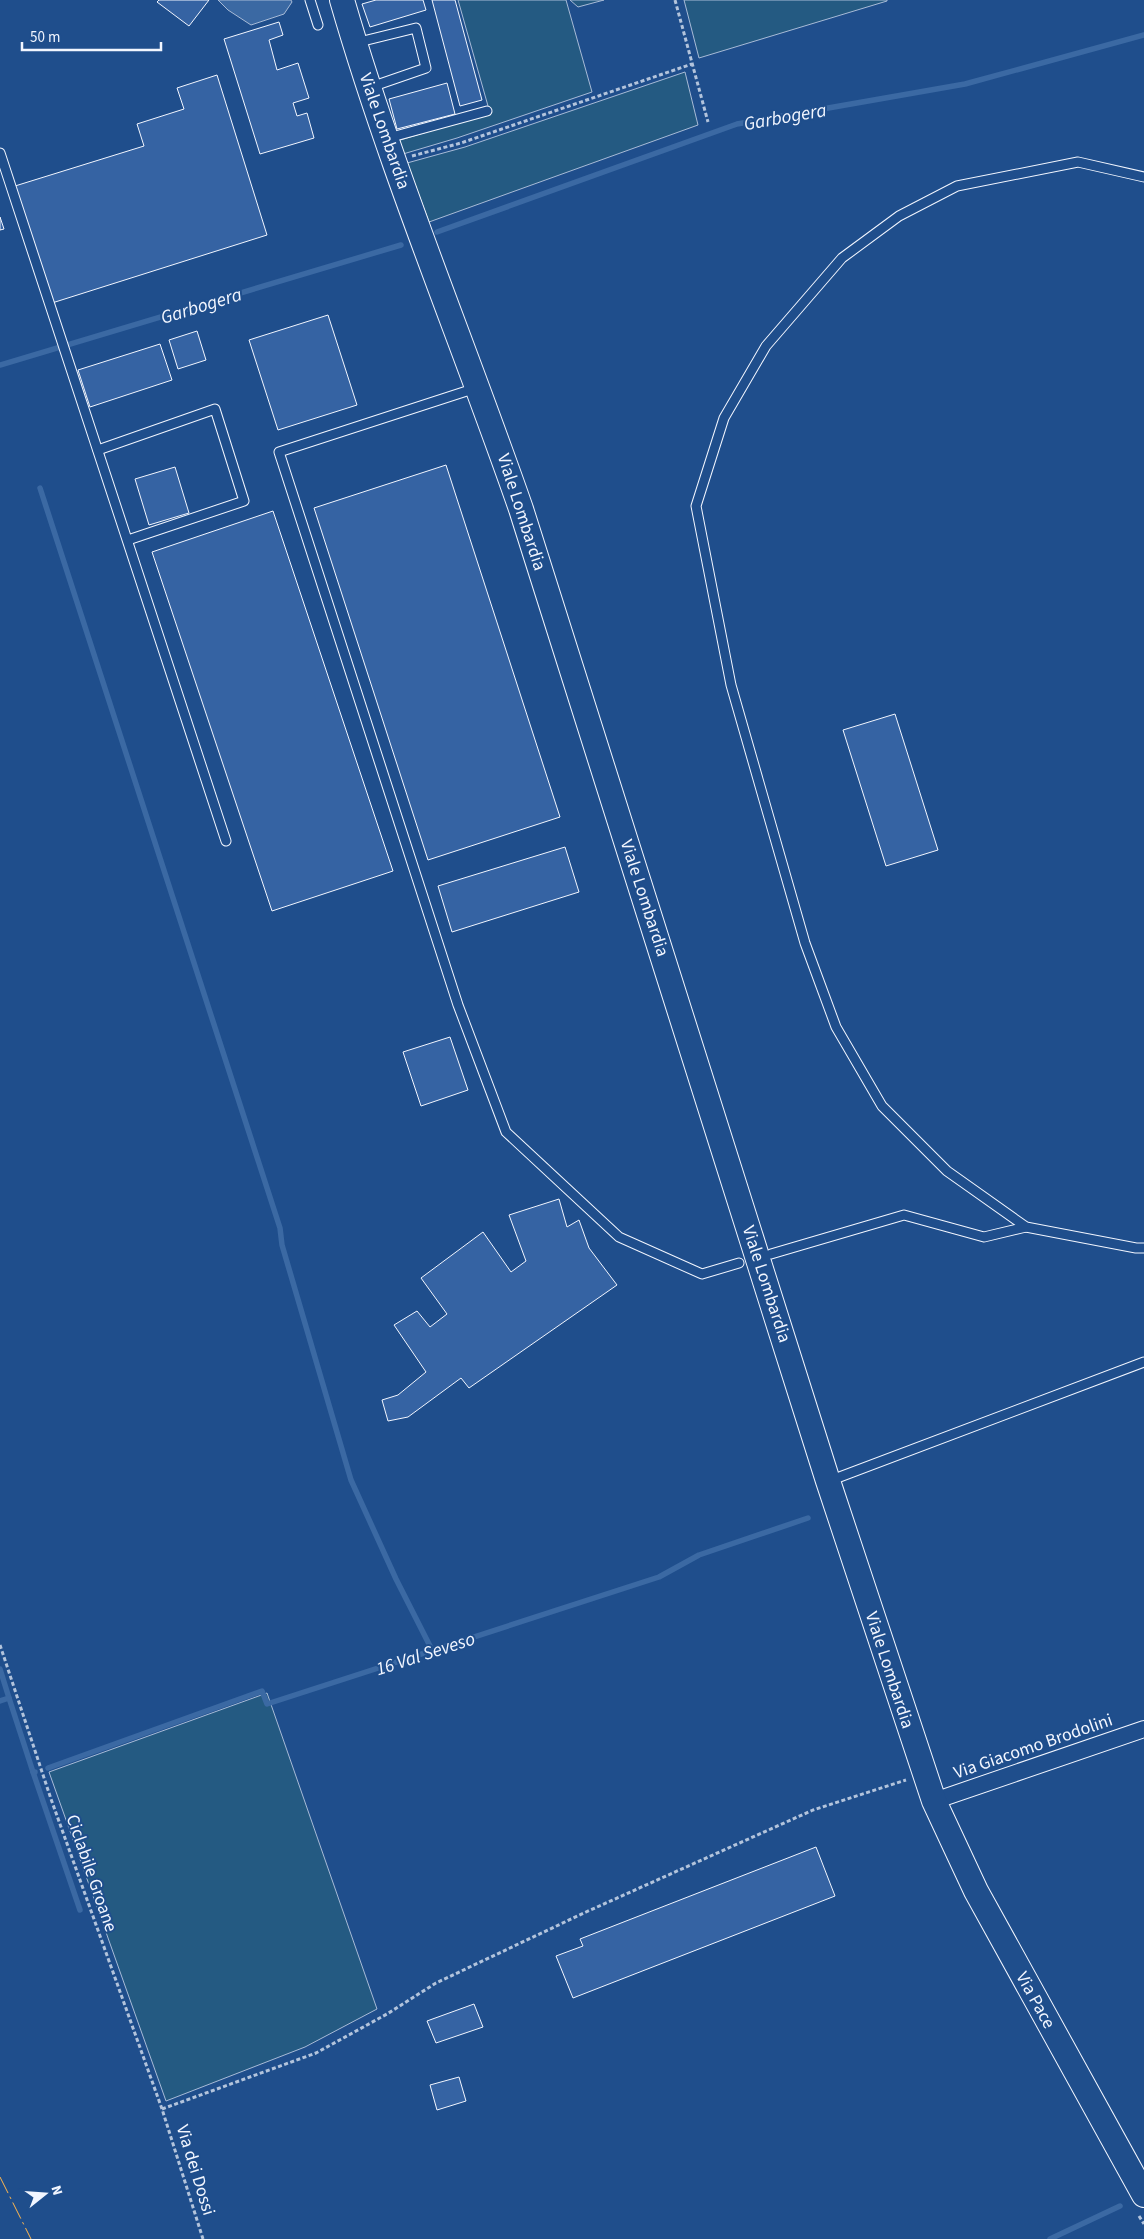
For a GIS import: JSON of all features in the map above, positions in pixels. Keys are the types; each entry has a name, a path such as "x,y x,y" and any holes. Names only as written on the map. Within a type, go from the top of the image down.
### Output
{"street":[{"name":"Viale Lombardia","path":"342,0 385,139 479,387 562,636 828,1481 934,1801"},
{"name":"Via Giacomo Brodolini","path":"934,1801 1144,1728"},
{"name":"Via Pace","path":"934,1801 976,1891 1144,2195"}],"lane":[{"path":"310,0 318,26"},
{"path":"355,43 416,28 426,68 369,87"},
{"path":"385,139 487,112"},
{"path":"0,153 226,841"},
{"path":"1026,1227 947,1171 882,1106 836,1027 805,943 731,685 696,506 724,418 766,346 842,258 899,216 957,186 1078,162 1144,177"},
{"path":"479,387 279,452 458,1005 506,1132 619,1237 702,1274 739,1264"},
{"path":"98,450 215,409 244,501 128,540"},
{"path":"771,1254 904,1216 984,1237 1026,1227 1144,1248"},
{"path":"828,1481 1144,1362"}],"path":[{"path":"675,0 708,122"},
{"path":"394,162 461,143 692,64"},
{"name":"Ciclabile Groane","path":"0,1645 57,1818 162,2109"},
{"path":"162,2109 316,2053 387,2014 436,1983 586,1912 813,1810 925,1775"},
{"name":"Via dei Dossi","path":"162,2109 203,2239"}],"shaded area":[{"path":"218,0 291,0 292,2 284,14 251,25 228,10"},
{"path":"458,0 566,0 592,92 457,138 403,154 397,141 490,113"},
{"path":"570,0 604,0 578,7"},
{"path":"684,0 887,0 887,1 699,58"},
{"path":"685,72 698,125 429,222 407,163 465,147"},
{"path":"267,1693 377,2009 305,2047 166,2101 49,1772"}],"building":[{"path":"159,0 209,0 189,26 157,2"},
{"path":"376,0 423,0 426,10 370,27 362,4"},
{"path":"432,0 455,0 482,100 460,106"},
{"path":"279,22 283,35 269,40 277,70 298,63 309,98 293,103 297,116 307,113 314,138 260,154 224,39"},
{"path":"217,75 267,235 52,303 15,186 144,146 137,124 184,109 177,88"},
{"path":"447,83 455,114 397,129 389,99"},
{"path":"0,217 4,229 0,230"},
{"path":"328,315 357,405 278,430 249,340"},
{"path":"197,331 206,360 178,369 169,340"},
{"path":"160,344 172,380 90,407 78,370"},
{"path":"446,465 560,817 428,860 314,508"},
{"path":"175,467 189,513 149,525 135,479"},
{"path":"273,511 393,871 272,911 152,552"},
{"path":"895,714 938,850 886,866 843,730"},
{"path":"565,847 579,892 452,932 438,886"},
{"path":"450,1037 468,1090 421,1106 403,1052"},
{"path":"559,1199 567,1227 579,1220 589,1248 617,1285 469,1388 461,1378 408,1417 388,1421 382,1400 398,1395 426,1372 394,1325 417,1311 430,1327 447,1314 421,1278 483,1232 511,1272 526,1261 509,1215"},
{"path":"816,1847 835,1896 573,1998 556,1956 583,1946 580,1939"},
{"path":"474,2004 483,2027 436,2043 427,2021"},
{"path":"459,2077 466,2101 437,2110 430,2085"}],"waterway":[{"name":"Garbogera","path":"437,232 737,124 965,84 1144,35"},
{"name":"Garbogera","path":"0,365 401,245"},
{"path":"40,488 280,1228 282,1245 351,1480 396,1579 432,1650"},
{"name":"16 Val Seveso","path":"48,1768 262,1691 267,1704 659,1577 699,1555 808,1518"},
{"path":"0,1669 9,1698"},
{"name":"16 Val Seveso","path":"0,1701 9,1698 33,1772 35,1772"},
{"path":"33,1772 80,1910"},
{"name":"16 Val Seveso","path":"1050,2239 1120,2206"}],"power":[{"path":"0,2177 31,2239"}]}
